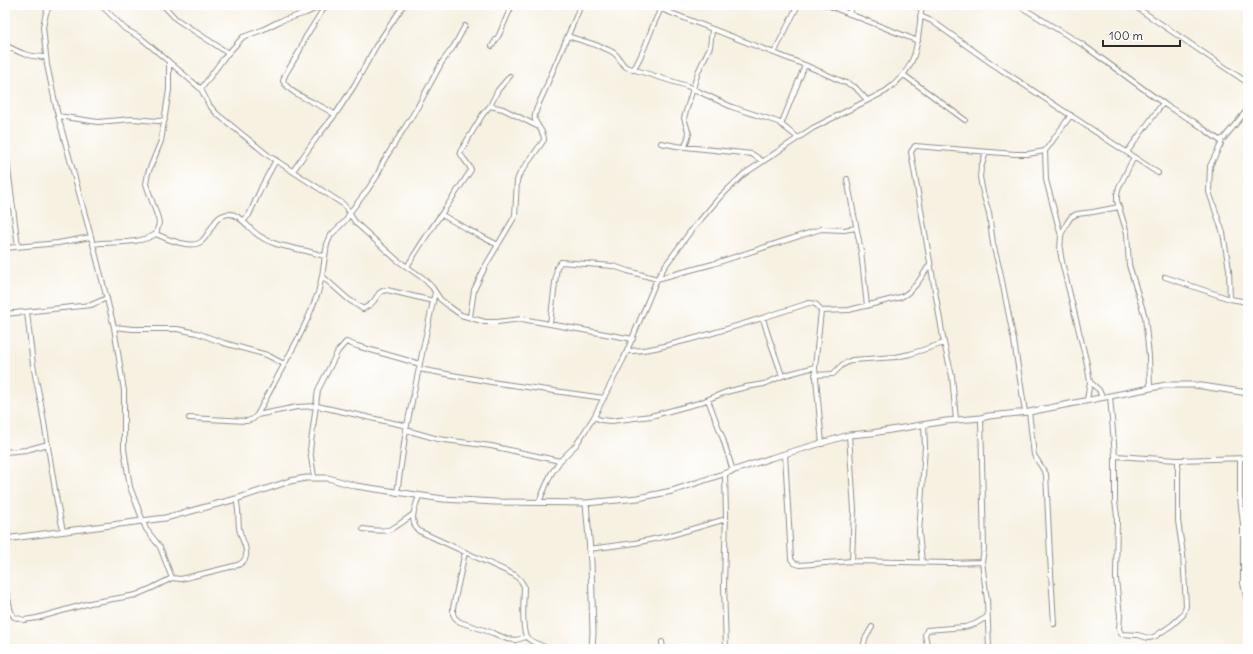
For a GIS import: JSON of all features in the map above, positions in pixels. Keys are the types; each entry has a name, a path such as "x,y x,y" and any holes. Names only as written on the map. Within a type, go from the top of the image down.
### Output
{"street":[{"path":"101,5 125,29 141,38 201,89 209,105 217,114 276,160 343,204 350,212 352,219 357,224 396,260 423,278 440,299 461,315 485,322 522,319 633,339"},
{"path":"163,5 176,18 228,53"},
{"path":"201,89 219,64 243,37 280,21 306,13 324,5"},
{"path":"324,5 285,75 283,82 294,92 329,110 335,115"},
{"path":"492,46 499,35 512,5"},
{"path":"470,317 474,290 515,216 517,181 519,175 544,140 544,135 534,120 535,113 546,91 548,82 581,5"},
{"path":"656,5 661,9 805,65 855,87 867,100"},
{"path":"774,53 798,5"},
{"path":"827,5 918,41"},
{"path":"849,14 852,5"},
{"path":"539,502 548,478 560,461 576,444 594,417 633,339 657,279 676,250 720,197 744,174 797,137 886,91 896,83 904,75 912,62 918,41 922,5"},
{"path":"1018,5 1083,45 1163,102 1193,121 1215,138 1221,140"},
{"path":"1133,5 1248,83"},
{"path":"48,6 43,27 46,57 58,116 114,327 124,391 123,429 130,487 143,522 148,532 160,547 172,578"},
{"path":"294,171 317,136 335,115 354,86 376,46 403,6"},
{"path":"634,70 639,62 655,20 661,9"},
{"path":"920,16 932,21 991,63 1158,173"},
{"path":"189,418 247,421 253,419 257,414 299,337 318,294 324,256 331,235 346,220 350,212 377,176 383,162 417,108 442,62 454,46 465,26"},
{"path":"685,147 689,134 684,118 698,72 710,47 712,30"},
{"path":"568,36 610,51 619,57 621,64 626,68 694,88 732,107 767,118 781,125 797,137"},
{"path":"5,54 6,46 21,54 36,58 46,57"},
{"path":"156,234 159,224 158,218 146,184 148,173 161,141 165,120 169,90 169,63"},
{"path":"781,125 805,65"},
{"path":"904,75 966,120"},
{"path":"407,267 418,248 442,215 471,170 460,152 483,114 490,106 498,90 510,76"},
{"path":"1127,152 1163,102"},
{"path":"490,106 503,109 539,127"},
{"path":"1230,299 1229,269 1223,233 1209,192 1210,166 1221,144 1221,140 1248,109"},
{"path":"1071,115 1045,151 1046,180 1061,236 1060,250 1062,262 1087,364 1090,382 1086,400"},
{"path":"58,116 98,122 132,119 158,121 165,120"},
{"path":"661,142 685,147 752,154 762,162"},
{"path":"5,145 18,246"},
{"path":"956,420 952,376 944,343 910,155 915,146 1028,154 1045,151"},
{"path":"986,152 980,177 989,213 993,244 1011,326 1034,455 1046,474 1054,624"},
{"path":"1134,157 1119,187 1117,195 1127,233 1129,265 1145,317 1149,356 1150,388"},
{"path":"243,221 249,215 276,160"},
{"path":"847,179 862,251 867,306"},
{"path":"1061,236 1071,217 1077,214 1119,207"},
{"path":"93,244 126,242 156,234 176,242 192,244 199,243 206,237 214,222 222,216 233,214 258,235 278,246 300,249 324,256"},
{"path":"442,215 498,245"},
{"path":"550,324 557,267 561,262 613,266 657,279 713,264 821,229 844,230 856,228"},
{"path":"5,248 91,237"},
{"path":"821,311 849,310 901,297 909,293 914,288 930,264"},
{"path":"322,276 348,299 363,309 371,304 378,294 387,290 433,301"},
{"path":"1165,277 1230,299 1248,302"},
{"path":"397,493 406,428 435,292"},
{"path":"5,314 91,305 107,298"},
{"path":"627,351 640,351 660,347 720,331 809,303 814,303 818,305 821,311 815,374 822,444"},
{"path":"27,312 33,365 63,531"},
{"path":"763,318 782,376"},
{"path":"114,327 133,329 177,329 197,333 224,343 267,355 284,364"},
{"path":"314,477 310,450 318,390 338,351 346,342 420,364"},
{"path":"815,374 832,374 842,365 852,360 896,357 944,343"},
{"path":"594,417 601,420 611,421 634,419 699,403 726,392 764,384 782,376 815,367"},
{"path":"419,369 491,382 604,398"},
{"path":"1090,382 1099,390 1102,397"},
{"path":"5,539 165,518 236,499 290,481 314,477 328,478 356,486 397,493 443,499 495,502 586,503 655,496 785,454 849,436 956,420 1027,412 1150,388 1181,385 1248,393"},
{"path":"1110,396 1115,456 1115,501 1117,516 1116,579 1120,632 1124,634 1138,635 1148,638 1154,636 1172,625 1183,615 1186,606 1183,554 1178,521 1178,460"},
{"path":"708,400 733,471"},
{"path":"262,405 267,412"},
{"path":"257,414 298,407 317,406 406,428 438,439 491,446 560,461"},
{"path":"981,418 984,549 982,562 987,600 989,649"},
{"path":"922,562 919,533 925,447 924,425"},
{"path":"849,436 854,510 852,561"},
{"path":"5,452 26,450 48,444"},
{"path":"785,454 791,559 794,562 800,564 852,561 950,563 982,562"},
{"path":"1115,456 1178,460 1248,458"},
{"path":"1240,459 1240,497 1243,524 1243,578 1248,605"},
{"path":"725,474 726,519 724,586 726,649"},
{"path":"419,496 412,515 415,528 515,575 524,586 523,628 526,636 532,641 550,649"},
{"path":"5,586 11,612 14,617 24,620 38,618 90,603 136,594 172,578 181,578 238,565 246,558 247,550 239,528 239,514 236,499"},
{"path":"586,503 593,633 592,649"},
{"path":"363,529 380,532 389,530 412,515"},
{"path":"589,549 635,543 726,519"},
{"path":"1243,524 1248,524"},
{"path":"465,552 453,608 455,618 460,622 507,639 516,640 526,636"},
{"path":"1243,578 1248,581"},
{"path":"928,649 925,634 927,630 964,627 975,624 987,617"},
{"path":"863,649 865,639 872,627"},
{"path":"662,642 663,649"}]}
